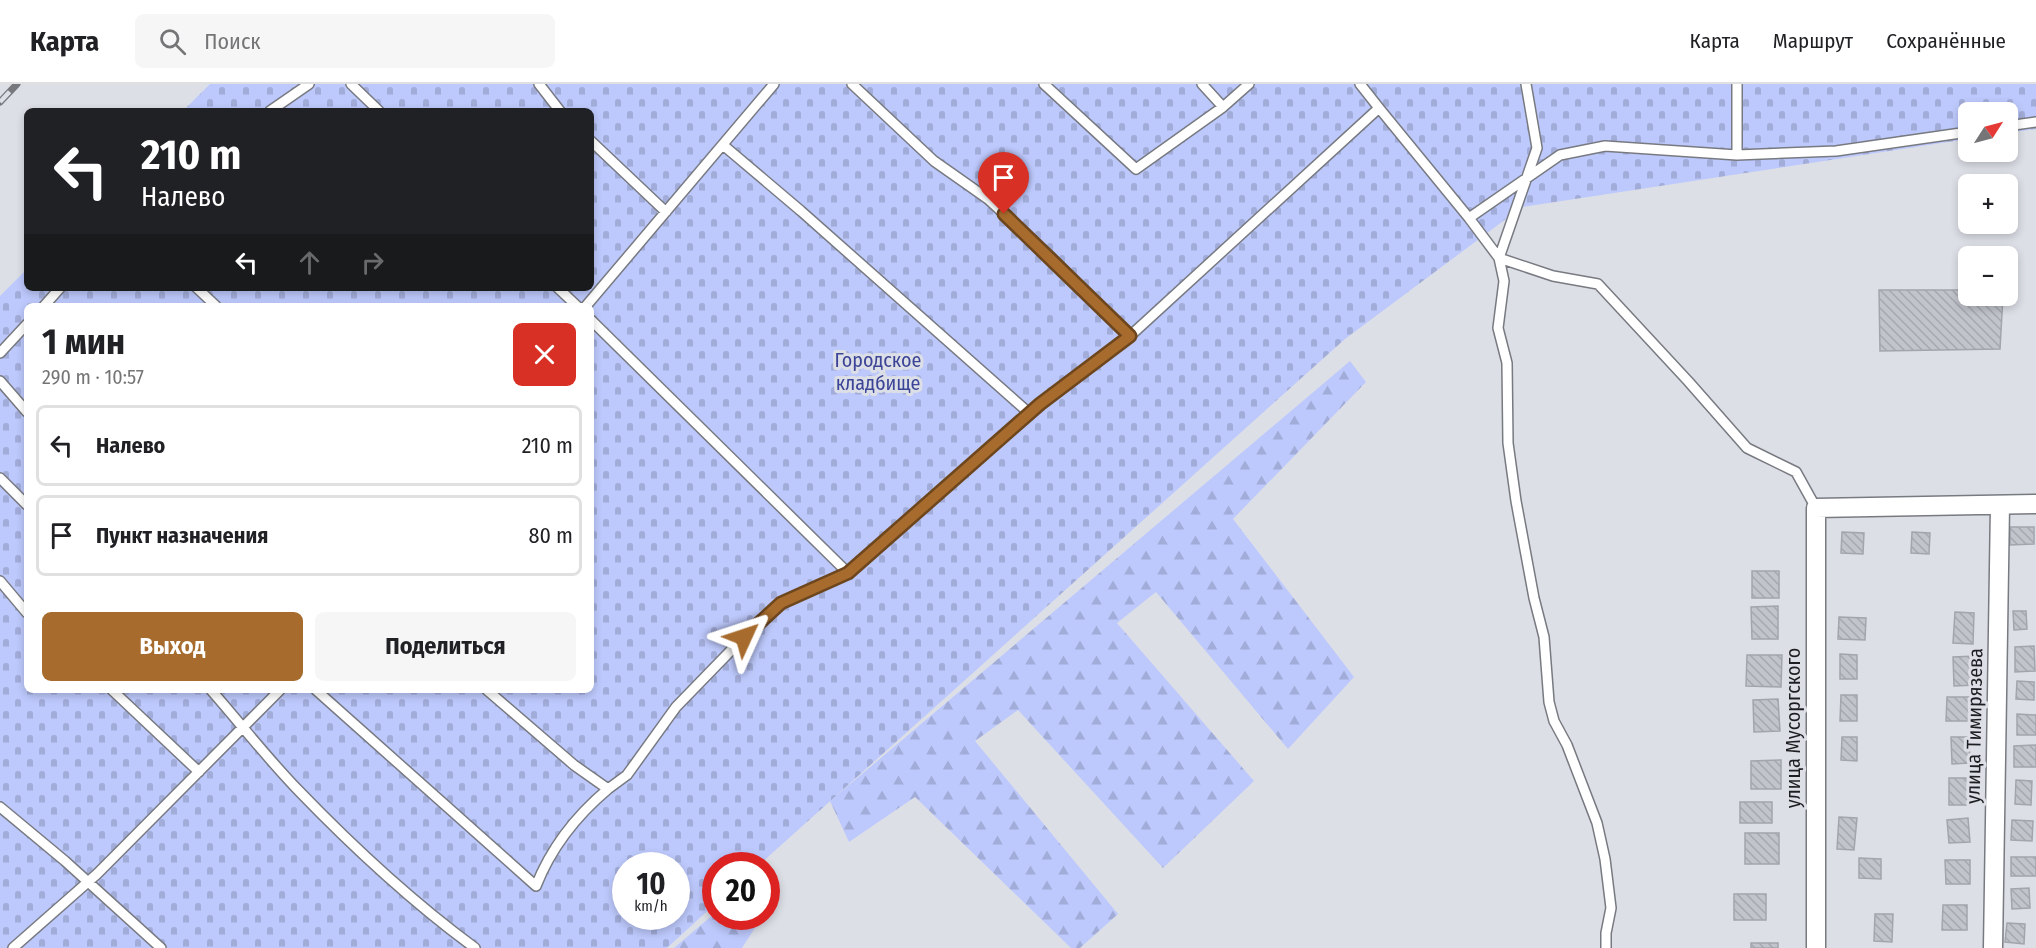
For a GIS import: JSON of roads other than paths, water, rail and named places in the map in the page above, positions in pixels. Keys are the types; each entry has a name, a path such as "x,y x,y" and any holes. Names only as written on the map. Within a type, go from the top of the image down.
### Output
{"street":[{"path":"1816,508 2036,504"},
{"name":"улица Тимирязева","path":"1993,948 2000,505"},
{"name":"улица Мусоргского","path":"1816,508 1816,948"}],"lane":[{"path":"274,108 309,84"},
{"path":"351,84 376,108"},
{"path":"539,84 558,108"},
{"path":"589,303 774,84"},
{"path":"852,84 934,161 988,199 1052,258 1130,336"},
{"path":"1044,84 1136,169 1223,107 1249,84"},
{"path":"1202,84 1223,107"},
{"path":"1360,84 1499,258 1504,281 1498,328 1507,363 1508,442 1516,501 1534,598 1544,637 1549,702 1554,721 1568,745 1597,823 1605,859 1611,908 1606,933 1606,948"},
{"path":"1499,258 1537,148 1526,84"},
{"path":"1737,84 1737,155"},
{"path":"319,693 536,886 543,866 584,809 627,775 676,707 744,637 781,603 848,573 1029,413 1130,336 1379,108"},
{"path":"2018,124 2036,122"},
{"path":"1469,218 1560,155 1605,146 1737,155 1836,151 1958,133"},
{"path":"594,144 666,212"},
{"path":"723,145 1029,413"},
{"path":"1499,258 1553,276 1598,284 1747,448 1796,472 1816,508"},
{"path":"47,303 57,291"},
{"path":"200,291 213,303"},
{"path":"561,291 574,303"},
{"path":"594,323 848,573"},
{"path":"0,353 24,327"},
{"path":"0,381 24,409"},
{"path":"0,478 24,503"},
{"path":"0,581 24,609"},
{"path":"115,693 199,772"},
{"path":"214,693 297,789 370,861 425,911 475,948"},
{"path":"13,948 88,882 277,693"},
{"path":"490,693 574,765 608,789"},
{"path":"0,807 161,948"}],"railway":[{"path":"0,102 17,84"}],"park label":[{"name":"Городское кладбище","path":"878,372"}]}
